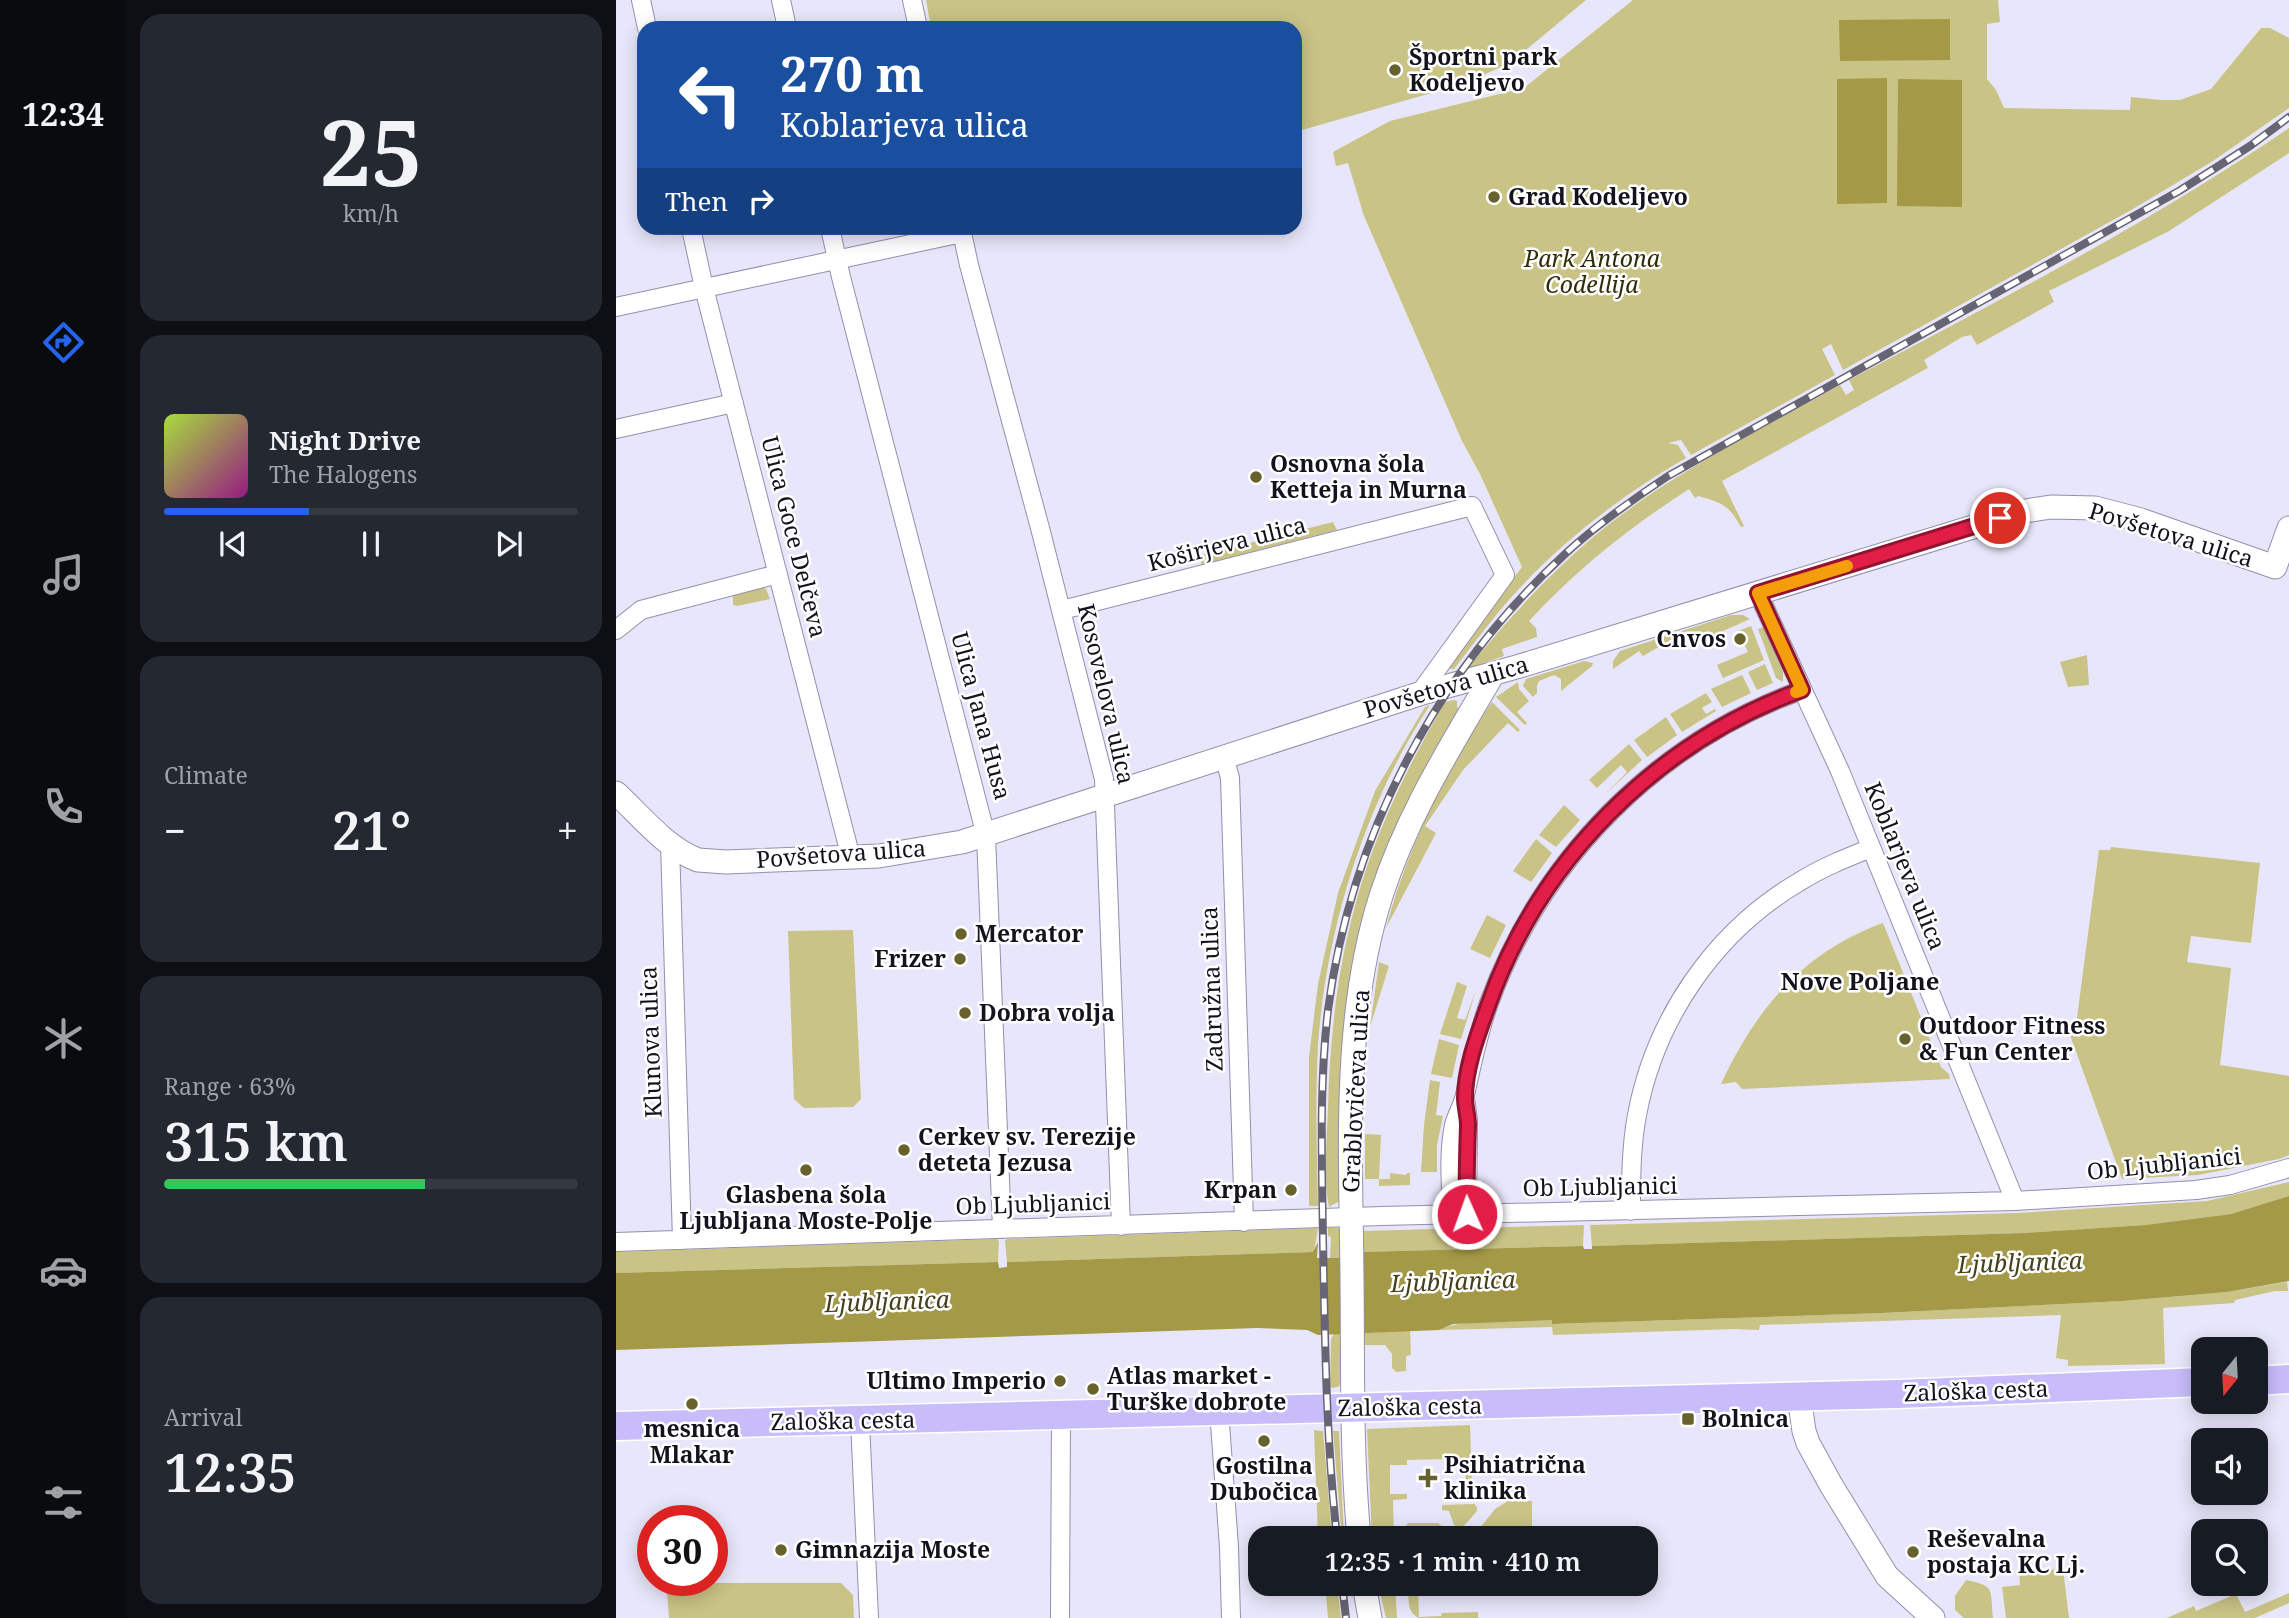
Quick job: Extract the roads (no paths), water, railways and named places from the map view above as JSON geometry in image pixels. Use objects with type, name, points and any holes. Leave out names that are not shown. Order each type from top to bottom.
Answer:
[{"type":"main road","points":[[2268,1380],[2289,1379]]},
{"type":"main road","name":"Zaloška cesta","points":[[616,1426],[1352,1409],[2191,1382]]},
{"type":"street","points":[[641,0],[646,21]]},
{"type":"street","points":[[781,0],[786,21]]},
{"type":"street","points":[[912,0],[916,21]]},
{"type":"street","name":"Ulica Goce Delčeva","points":[[693,235],[851,858]]},
{"type":"street","name":"Ulica Jana Husa","points":[[833,235],[986,836],[1002,1229]]},
{"type":"street","points":[[616,307],[941,235]]},
{"type":"street","name":"Kosovelova ulica","points":[[963,235],[1104,779],[1121,1226]]},
{"type":"street","points":[[616,429],[734,403]]},
{"type":"street","name":"Koširjeva ulica","points":[[1062,610],[1472,506],[1505,575],[1419,694]]},
{"type":"street","name":"Povšetova ulica","points":[[616,793],[670,843],[687,856],[704,861],[851,858],[907,853],[986,836],[1419,694],[2036,509],[2066,506],[2117,513],[2282,570]]},
{"type":"street","points":[[2282,570],[2289,528]]},
{"type":"street","points":[[616,630],[641,610],[778,574]]},
{"type":"street","name":"Koblarjeva ulica","points":[[1758,593],[1839,769],[2015,1201]]},
{"type":"street","name":"Grablovičeva ulica","points":[[1358,1526],[1352,1409],[1351,1114],[1355,1032],[1363,970],[1375,916],[1415,812],[1444,755],[1493,674]]},
{"type":"street","points":[[1460,1215],[1452,1140],[1457,1113],[1465,1098],[1481,1028],[1507,960],[1535,908],[1578,846],[1625,797],[1679,754],[1731,721],[1802,690]]},
{"type":"street","name":"Zadružna ulica","points":[[1224,756],[1230,778],[1244,1222]]},
{"type":"street","name":"Klunova ulica","points":[[670,843],[682,1240]]},
{"type":"street","points":[[1631,1211],[1633,1145],[1642,1094],[1661,1038],[1687,989],[1716,951],[1762,907],[1806,877],[1871,848]]},
{"type":"street","name":"Ob Ljubljanici","points":[[616,1242],[1351,1217],[2015,1201],[2196,1190],[2230,1185],[2289,1168]]},
{"type":"street","points":[[1799,1396],[1808,1443],[1831,1485],[1887,1576],[1933,1618]]},
{"type":"street","points":[[1219,1410],[1229,1546],[1231,1618]]},
{"type":"street","points":[[1060,1618],[1061,1414]]},
{"type":"street","points":[[860,1421],[869,1618]]},
{"type":"street","points":[[1366,1596],[1370,1618]]},
{"type":"water","points":[[1950,19],[1950,60],[1840,61],[1839,20]]},
{"type":"water","points":[[1887,78],[1887,203],[1837,204],[1837,79]]},
{"type":"water","points":[[1898,79],[1962,80],[1962,207],[1897,206]]},
{"type":"water","name":"Ljubljanica","points":[[2289,1196],[2289,1281],[2227,1292],[2123,1301],[1882,1313],[1552,1324],[1552,1320],[1453,1324],[1439,1330],[1318,1335],[1307,1330],[1257,1328],[616,1350],[616,1273],[998,1262],[999,1268],[1007,1267],[1007,1262],[1313,1252],[1318,1242],[1317,1258],[1342,1258],[1362,1252],[1583,1246],[1584,1249],[1592,1249],[1592,1246],[2023,1233],[2145,1225],[2231,1214]]},
{"type":"railway","points":[[1336,1526],[1328,1427],[1323,1241],[1322,1096],[1328,1010],[1339,945],[1356,882],[1379,821],[1406,762],[1439,705],[1476,652],[1518,602],[1576,544],[1641,494],[1668,476],[2179,191],[2250,146],[2289,117]]},
{"type":"railway","points":[[1343,1596],[1346,1618]]},
{"type":"place","name":"Športni park Kodeljevo","points":[[1395,70]]},
{"type":"place","name":"Grad Kodeljevo","points":[[1494,197]]},
{"type":"place","name":"Osnovna šola Ketteja in Murna","points":[[1256,477]]},
{"type":"place","name":"Cnvos","points":[[1740,639]]},
{"type":"place","name":"Mercator","points":[[961,934]]},
{"type":"place","name":"Frizer","points":[[960,959]]},
{"type":"place","name":"Dobra volja","points":[[965,1013]]},
{"type":"place","name":"Outdoor Fitness & Fun Center","points":[[1905,1039]]},
{"type":"place","name":"Cerkev sv. Terezije deteta Jezusa","points":[[904,1150]]},
{"type":"place","name":"Glasbena šola Ljubljana Moste-Polje","points":[[806,1170]]},
{"type":"place","name":"Krpan","points":[[1291,1190]]},
{"type":"place","name":"Ultimo Imperio","points":[[1060,1381]]},
{"type":"place","name":"Atlas market - Turške dobrote","points":[[1093,1389]]},
{"type":"place","name":"mesnica Mlakar","points":[[692,1404]]},
{"type":"place","name":"Bolnica","points":[[1688,1419]]},
{"type":"place","name":"Gostilna Dubočica","points":[[1264,1441]]},
{"type":"place","name":"Psihiatrična klinika","points":[[1428,1478]]},
{"type":"place","name":"Gimnazija Moste","points":[[781,1550]]},
{"type":"place","name":"Reševalna postaja KC Lj.","points":[[1913,1552]]},
{"type":"district","name":"Nove Poljane","points":[[1860,982]]},
{"type":"park label","name":"Park Antona Codellija","points":[[1592,272]]}]
